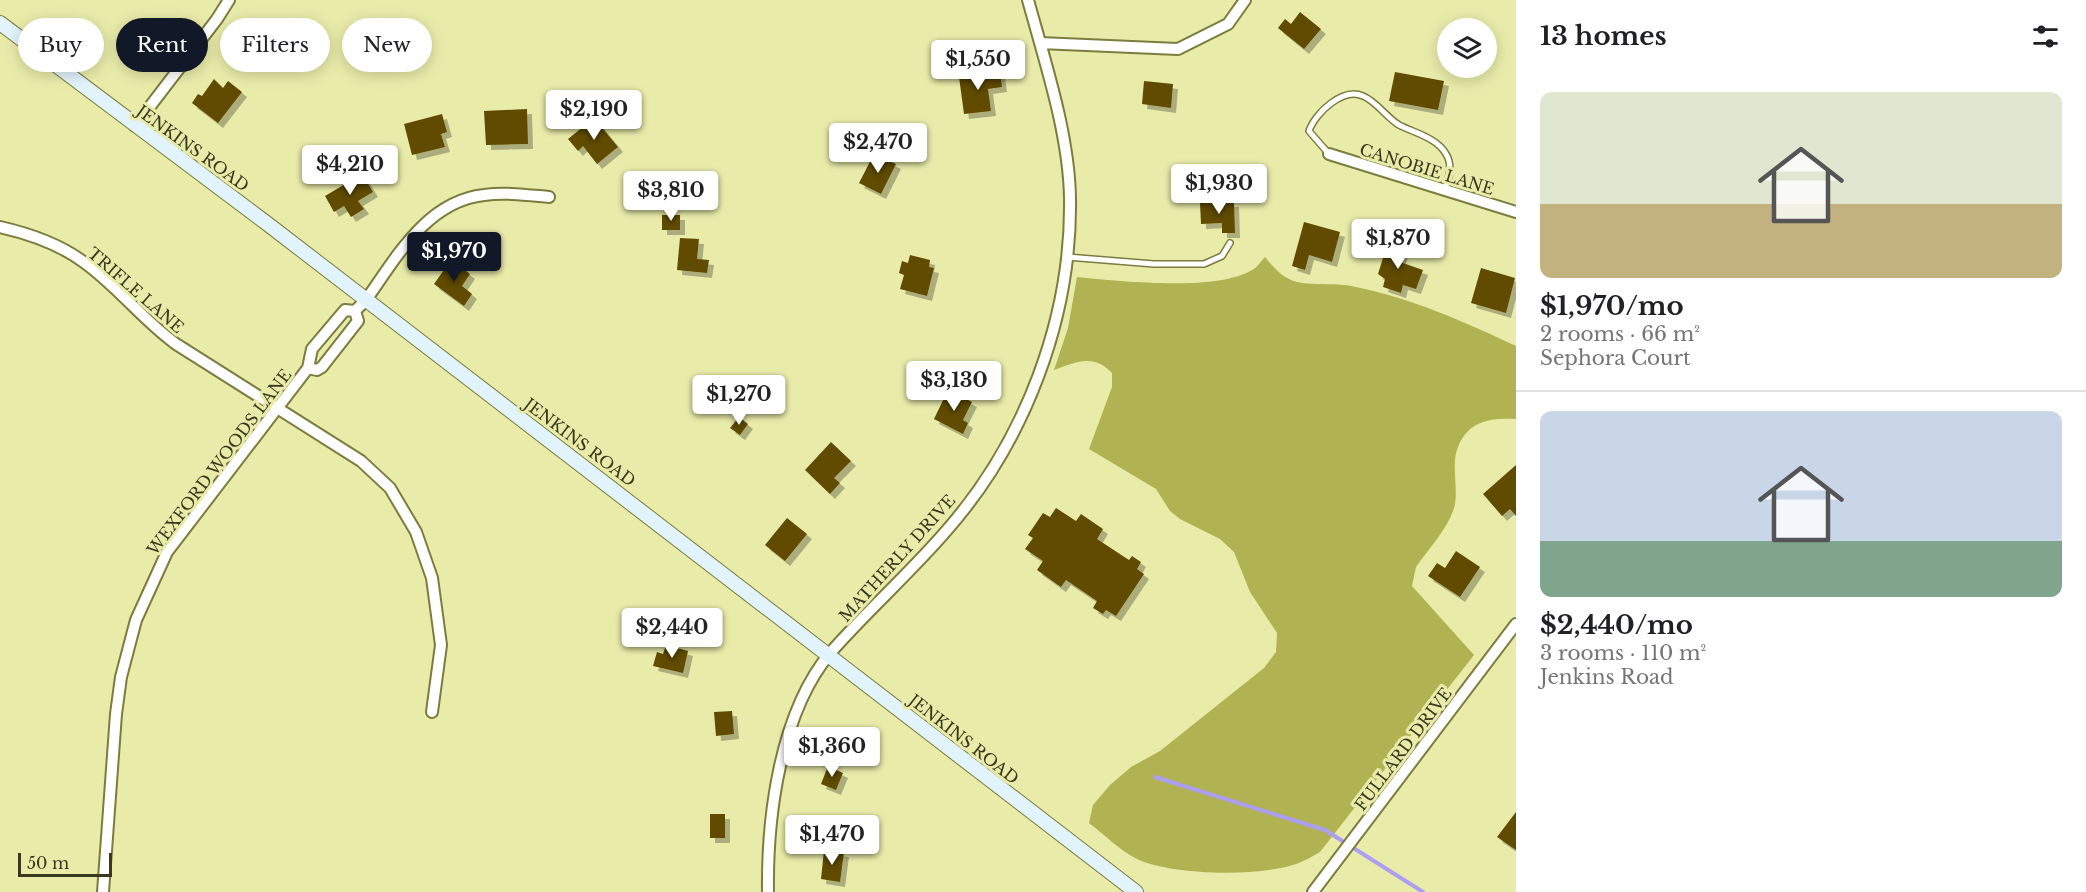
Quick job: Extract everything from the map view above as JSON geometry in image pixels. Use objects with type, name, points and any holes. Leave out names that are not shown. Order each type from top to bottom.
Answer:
[{"type":"street","points":[[135,126],[218,19],[229,0]]},
{"type":"street","name":"MATHERLY DRIVE","points":[[768,892],[773,818],[788,729],[829,654],[947,531],[1006,450],[1042,367],[1066,257],[1070,196],[1062,137],[1028,0]]},
{"type":"street","points":[[1040,43],[1178,49],[1228,24],[1245,0]]},
{"type":"street","name":"JENKINS ROAD","points":[[0,22],[829,654],[1136,892]]},
{"type":"street","name":"CANOBIE LANE","points":[[1329,154],[1516,212]]},
{"type":"street","name":"WEXFORD WOODS LANE","points":[[356,311],[415,234],[446,208],[482,195],[549,197]]},
{"type":"street","name":"TRIFLE LANE","points":[[0,227],[46,240],[85,263],[155,329],[361,461],[390,488],[416,532],[432,578],[440,626],[438,683],[432,712]]},
{"type":"street","name":"WEXFORD WOODS LANE","points":[[103,892],[116,714],[123,669],[136,620],[167,552],[308,368],[312,349],[345,310],[356,311]]},
{"type":"street","name":"WEXFORD WOODS LANE","points":[[308,368],[317,370],[322,367],[358,321],[356,311]]},
{"type":"street","name":"FULLARD DRIVE","points":[[1313,892],[1516,624]]},
{"type":"lane","points":[[1329,154],[1309,131],[1313,119],[1322,107],[1356,94],[1365,96],[1383,114],[1437,143],[1446,153],[1450,163],[1444,191]]},
{"type":"lane","points":[[1066,257],[1154,264],[1204,264],[1222,256],[1230,243]]},
{"type":"shaded area","points":[[1265,257],[1279,272],[1292,280],[1349,286],[1397,297],[1516,346],[1516,419],[1482,422],[1468,431],[1463,438],[1456,453],[1456,497],[1452,513],[1444,529],[1416,567],[1412,586],[1474,655],[1320,852],[1299,863],[1263,871],[1218,873],[1172,869],[1137,859],[1118,847],[1089,823],[1093,805],[1110,785],[1131,767],[1160,751],[1264,668],[1276,652],[1277,633],[1250,592],[1234,552],[1220,539],[1180,519],[1170,511],[1156,489],[1089,449],[1112,387],[1112,373],[1091,361],[1077,362],[1054,370],[1068,328],[1077,277],[1167,283],[1216,281],[1236,277],[1252,270]]},
{"type":"building","points":[[1300,12],[1321,29],[1304,49],[1278,28],[1285,19],[1291,24]]},
{"type":"building","points":[[1000,71],[1002,87],[988,89],[991,111],[964,114],[959,77]]},
{"type":"building","points":[[1395,72],[1444,81],[1438,110],[1389,101]]},
{"type":"building","points":[[214,79],[223,88],[228,81],[242,92],[218,123],[192,103],[198,94],[202,96]]},
{"type":"building","points":[[1144,81],[1173,84],[1171,108],[1142,104]]},
{"type":"building","points":[[527,109],[528,144],[486,145],[484,111]]},
{"type":"building","points":[[442,114],[447,132],[441,134],[445,147],[412,155],[404,124]]},
{"type":"building","points":[[594,118],[618,147],[597,164],[583,146],[578,151],[568,139]]},
{"type":"building","points":[[874,154],[896,164],[881,194],[859,183]]},
{"type":"building","points":[[362,174],[373,192],[358,201],[364,209],[351,217],[344,206],[334,212],[325,196]]},
{"type":"building","points":[[1234,202],[1235,233],[1222,233],[1222,223],[1201,224],[1200,203]]},
{"type":"building","points":[[662,215],[680,215],[680,230],[662,230]]},
{"type":"building","points":[[1304,222],[1340,232],[1332,262],[1309,255],[1305,270],[1292,266]]},
{"type":"building","points":[[680,238],[699,239],[697,259],[709,260],[707,273],[677,270]]},
{"type":"building","points":[[1388,242],[1404,247],[1400,262],[1423,270],[1416,289],[1403,285],[1401,293],[1383,287],[1385,279],[1378,274]]},
{"type":"building","points":[[910,255],[930,260],[929,267],[934,268],[927,296],[900,289],[904,275],[899,273],[902,261],[908,263]]},
{"type":"building","points":[[451,260],[470,274],[462,286],[472,294],[464,306],[434,284]]},
{"type":"building","points":[[1481,268],[1515,278],[1506,313],[1471,303]]},
{"type":"building","points":[[948,390],[972,402],[963,420],[968,423],[963,434],[934,419]]},
{"type":"building","points":[[739,417],[748,424],[740,435],[730,428]]},
{"type":"building","points":[[831,442],[851,461],[834,478],[840,483],[830,494],[805,470]]},
{"type":"building","points":[[1516,465],[1516,516],[1510,509],[1502,516],[1483,494]]},
{"type":"building","points":[[1056,508],[1076,521],[1081,514],[1103,529],[1097,539],[1129,560],[1132,556],[1141,562],[1137,569],[1144,574],[1116,616],[1106,610],[1103,614],[1093,608],[1097,601],[1066,580],[1061,587],[1037,570],[1043,561],[1025,549],[1033,538],[1028,535],[1043,513],[1050,517]]},
{"type":"building","points":[[787,518],[807,534],[785,561],[765,545]]},
{"type":"building","points":[[1456,551],[1480,567],[1460,597],[1428,576],[1437,563],[1445,568]]},
{"type":"building","points":[[666,645],[688,651],[683,673],[653,666],[657,652],[663,654]]},
{"type":"building","points":[[732,711],[734,734],[716,736],[714,712]]},
{"type":"building","points":[[828,766],[843,773],[836,790],[821,784]]},
{"type":"building","points":[[1516,812],[1516,850],[1497,837]]},
{"type":"building","points":[[710,814],[725,814],[725,838],[710,838]]},
{"type":"building","points":[[824,850],[844,852],[840,882],[821,879]]},
{"type":"waterway","points":[[1155,777],[1325,830],[1423,892]]}]
